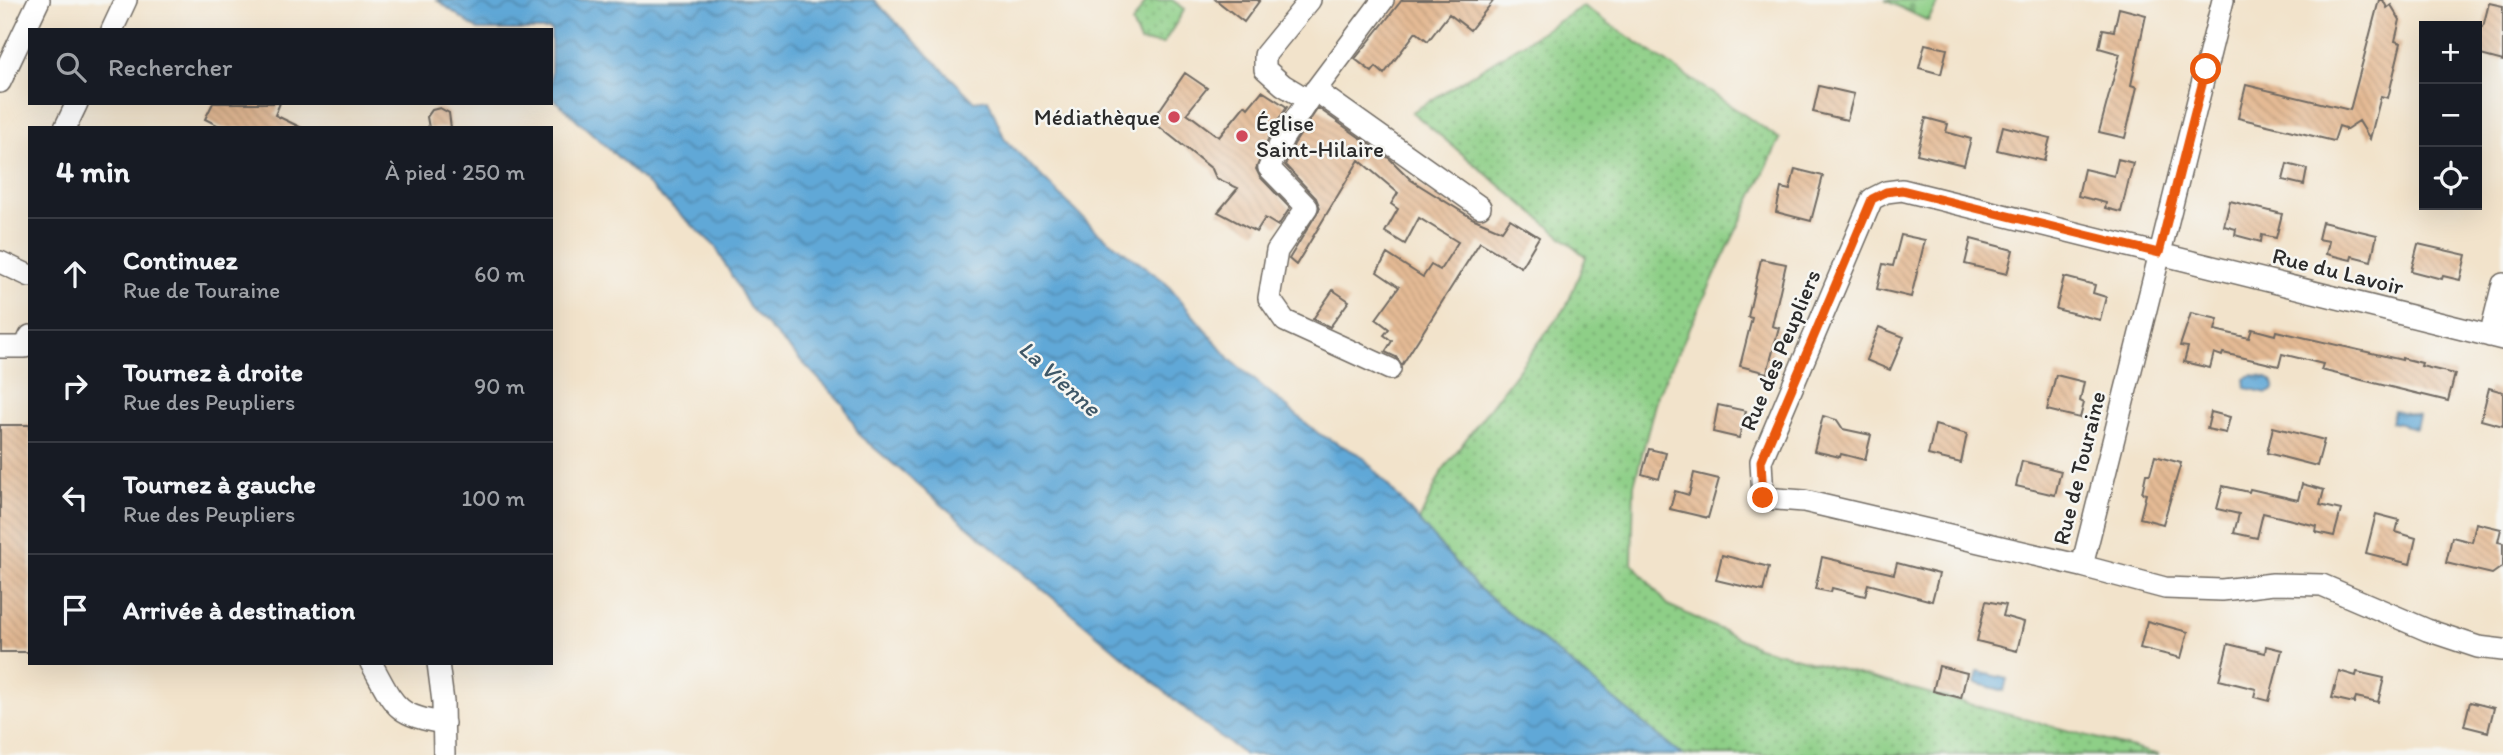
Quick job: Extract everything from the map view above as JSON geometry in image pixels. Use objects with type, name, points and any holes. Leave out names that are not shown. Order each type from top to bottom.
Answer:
[{"type":"street","points":[[0,82],[39,0]]},
{"type":"street","points":[[113,28],[126,0]]},
{"type":"street","points":[[1310,0],[1265,55],[1265,69],[1283,85],[1311,95],[1480,206]]},
{"type":"street","points":[[1383,0],[1311,95],[1283,138],[1269,168],[1307,207],[1277,251],[1269,298],[1285,321],[1390,369]]},
{"type":"street","name":"Rue de Touraine","points":[[2223,0],[2082,566],[2165,588],[2222,590],[2273,584],[2322,585],[2427,630],[2478,647],[2503,650]]},
{"type":"street","points":[[66,126],[76,105]]},
{"type":"street","name":"Rue des Peupliers","points":[[2082,566],[1804,501],[1763,498],[1761,461],[1872,199],[1886,192],[1902,190],[2159,253]]},
{"type":"street","name":"Rue du Lavoir","points":[[2159,253],[2497,337]]},
{"type":"street","points":[[0,262],[28,275]]},
{"type":"street","points":[[2497,337],[2503,284]]},
{"type":"street","points":[[0,347],[28,344]]},
{"type":"street","points":[[372,665],[394,704],[401,711],[418,719],[443,723]]},
{"type":"street","points":[[438,665],[443,702],[444,755]]},
{"type":"green space","points":[[1147,0],[1172,0],[1185,9],[1163,44],[1140,42],[1132,23]]},
{"type":"green space","points":[[1885,0],[1939,0],[1928,21]]},
{"type":"green space","points":[[1583,6],[1780,139],[1657,396],[1634,485],[1632,563],[1668,605],[1757,647],[2159,755],[1682,755],[1476,586],[1419,521],[1442,471],[1567,305],[1586,257],[1412,112]]},
{"type":"water","name":"La Vienne","points":[[437,0],[874,0],[974,101],[988,99],[1005,140],[1095,230],[1164,281],[1231,360],[1319,434],[1362,456],[1476,586],[1682,755],[1245,755],[1207,727],[860,436],[843,404],[749,307],[715,246],[553,98],[553,28],[475,28]]},
{"type":"water","points":[[2252,375],[2271,380],[2274,390],[2267,393],[2246,388],[2245,378]]},
{"type":"water","points":[[2394,410],[2419,416],[2416,428],[2391,422]]},
{"type":"water","points":[[1978,672],[2007,679],[2004,691],[1975,683]]},
{"type":"building","points":[[1216,0],[1260,0],[1244,22]]},
{"type":"building","points":[[1402,0],[1494,0],[1470,30],[1449,14],[1428,41],[1416,32],[1384,74],[1376,67],[1372,72],[1355,59]]},
{"type":"building","points":[[2379,0],[2383,0],[2387,8],[2391,5],[2400,20],[2395,41],[2401,43],[2388,98],[2381,96],[2370,139],[2359,121],[2345,130],[2339,126],[2334,141],[2238,118],[2246,85],[2350,110]]},
{"type":"building","points":[[2489,3],[2503,6],[2503,61],[2482,55],[2483,27]]},
{"type":"building","points":[[2119,8],[2146,15],[2131,85],[2137,87],[2125,138],[2099,132],[2120,54],[2099,48],[2103,29],[2114,31]]},
{"type":"building","points":[[1925,44],[1947,49],[1941,74],[1919,68]]},
{"type":"building","points":[[1185,73],[1207,88],[1187,113],[1219,137],[1245,105],[1248,108],[1262,91],[1287,107],[1271,132],[1256,169],[1260,177],[1290,208],[1278,226],[1265,218],[1256,232],[1218,212],[1238,188],[1216,178],[1212,169],[1152,121]]},
{"type":"building","points":[[1819,86],[1854,94],[1847,120],[1813,112]]},
{"type":"building","points":[[212,105],[279,105],[275,115],[298,126],[219,126],[205,119]]},
{"type":"building","points":[[440,108],[449,113],[451,126],[429,126],[427,117],[432,110]]},
{"type":"building","points":[[1318,108],[1390,159],[1411,180],[1472,218],[1502,231],[1510,219],[1539,237],[1521,267],[1480,242],[1402,365],[1396,357],[1385,352],[1392,341],[1384,335],[1389,329],[1376,319],[1399,287],[1377,272],[1387,254],[1423,277],[1431,265],[1440,270],[1458,242],[1419,218],[1405,244],[1385,232],[1398,209],[1391,204],[1398,193],[1359,160],[1296,265],[1289,259],[1320,208],[1316,198],[1285,165],[1294,144]]},
{"type":"building","points":[[1926,118],[1948,124],[1946,132],[1971,139],[1964,165],[1917,154]]},
{"type":"building","points":[[2003,126],[2050,138],[2044,161],[1997,150]]},
{"type":"building","points":[[2118,159],[2133,163],[2121,212],[2105,208],[2106,203],[2078,196],[2084,169],[2114,176]]},
{"type":"building","points":[[2287,164],[2307,169],[2304,185],[2283,180]]},
{"type":"building","points":[[1795,169],[1823,176],[1811,221],[1776,212],[1781,188],[1790,190]]},
{"type":"building","points":[[2230,201],[2282,214],[2276,238],[2262,235],[2261,242],[2235,235],[2236,229],[2224,226]]},
{"type":"building","points":[[2322,222],[2377,235],[2371,261],[2326,254],[2329,241],[2318,239]]},
{"type":"building","points":[[1901,235],[1925,240],[1911,297],[1877,289],[1883,264],[1893,266]]},
{"type":"building","points":[[1971,239],[2013,250],[2007,274],[1965,264]]},
{"type":"building","points":[[2418,244],[2466,255],[2460,280],[2443,276],[2442,279],[2411,271]]},
{"type":"building","points":[[1761,259],[1786,264],[1772,326],[1779,328],[1767,373],[1740,366],[1752,318],[1748,317]]},
{"type":"building","points":[[2064,277],[2095,285],[2093,293],[2106,297],[2100,320],[2056,309]]},
{"type":"building","points":[[1333,290],[1349,301],[1330,327],[1313,319]]},
{"type":"building","points":[[2191,313],[2218,319],[2215,330],[2249,338],[2252,329],[2275,335],[2276,331],[2402,358],[2422,363],[2421,366],[2455,374],[2448,401],[2321,370],[2323,364],[2282,354],[2279,366],[2223,353],[2222,356],[2214,353],[2210,368],[2184,362],[2188,347],[2180,346]]},
{"type":"building","points":[[1879,327],[1904,337],[1890,370],[1866,360]]},
{"type":"building","points":[[2056,375],[2084,382],[2080,401],[2084,403],[2080,418],[2047,410]]},
{"type":"building","points":[[2489,388],[2503,392],[2503,426],[2481,420]]},
{"type":"building","points":[[1718,405],[1746,411],[1739,438],[1713,432]]},
{"type":"building","points":[[2211,412],[2230,417],[2226,433],[2207,429]]},
{"type":"building","points":[[1823,416],[1837,420],[1843,429],[1871,435],[1865,460],[1814,451]]},
{"type":"building","points":[[0,425],[28,425],[28,652],[0,652]]},
{"type":"building","points":[[1935,425],[1967,434],[1961,463],[1928,455]]},
{"type":"building","points":[[2273,427],[2324,440],[2317,466],[2267,453]]},
{"type":"building","points":[[1649,449],[1666,453],[1659,479],[1642,474]]},
{"type":"building","points":[[2155,456],[2181,463],[2163,524],[2140,518],[2146,494],[2142,493],[2146,474],[2150,474]]},
{"type":"building","points":[[2022,461],[2061,471],[2055,495],[2016,486]]},
{"type":"building","points":[[1694,473],[1719,479],[1708,518],[1670,509],[1675,491],[1689,495]]},
{"type":"building","points":[[2302,484],[2324,490],[2320,505],[2341,510],[2334,536],[2316,532],[2317,526],[2263,513],[2257,538],[2234,533],[2239,514],[2217,509],[2223,486],[2298,500]]},
{"type":"building","points":[[2376,514],[2399,520],[2396,532],[2416,538],[2410,564],[2366,553]]},
{"type":"building","points":[[2476,523],[2501,529],[2498,542],[2503,543],[2503,566],[2492,574],[2446,563],[2452,537],[2472,542]]},
{"type":"building","points":[[1722,555],[1769,567],[1763,591],[1716,580]]},
{"type":"building","points":[[1822,557],[1894,574],[1897,563],[1939,574],[1932,601],[1868,584],[1865,596],[1832,588],[1831,592],[1815,589]]},
{"type":"building","points":[[1986,601],[2006,605],[2003,616],[2024,622],[2017,651],[1977,641]]},
{"type":"building","points":[[2147,621],[2188,632],[2181,658],[2140,648]]},
{"type":"building","points":[[2228,644],[2265,653],[2266,646],[2282,650],[2269,701],[2254,697],[2256,689],[2219,680]]},
{"type":"building","points":[[1939,666],[1967,673],[1961,698],[1933,691]]},
{"type":"building","points":[[2339,671],[2356,676],[2357,672],[2384,678],[2378,702],[2356,697],[2354,703],[2332,698]]},
{"type":"building","points":[[2470,702],[2494,708],[2488,732],[2464,726]]},
{"type":"place","name":"Médiathèque","points":[[1174,117]]},
{"type":"place","name":"Église Saint-Hilaire","points":[[1242,136]]},
{"type":"route","points":[[1763,498],[1761,461],[1872,199],[1886,192],[1902,190],[2159,253],[2206,69]]}]
